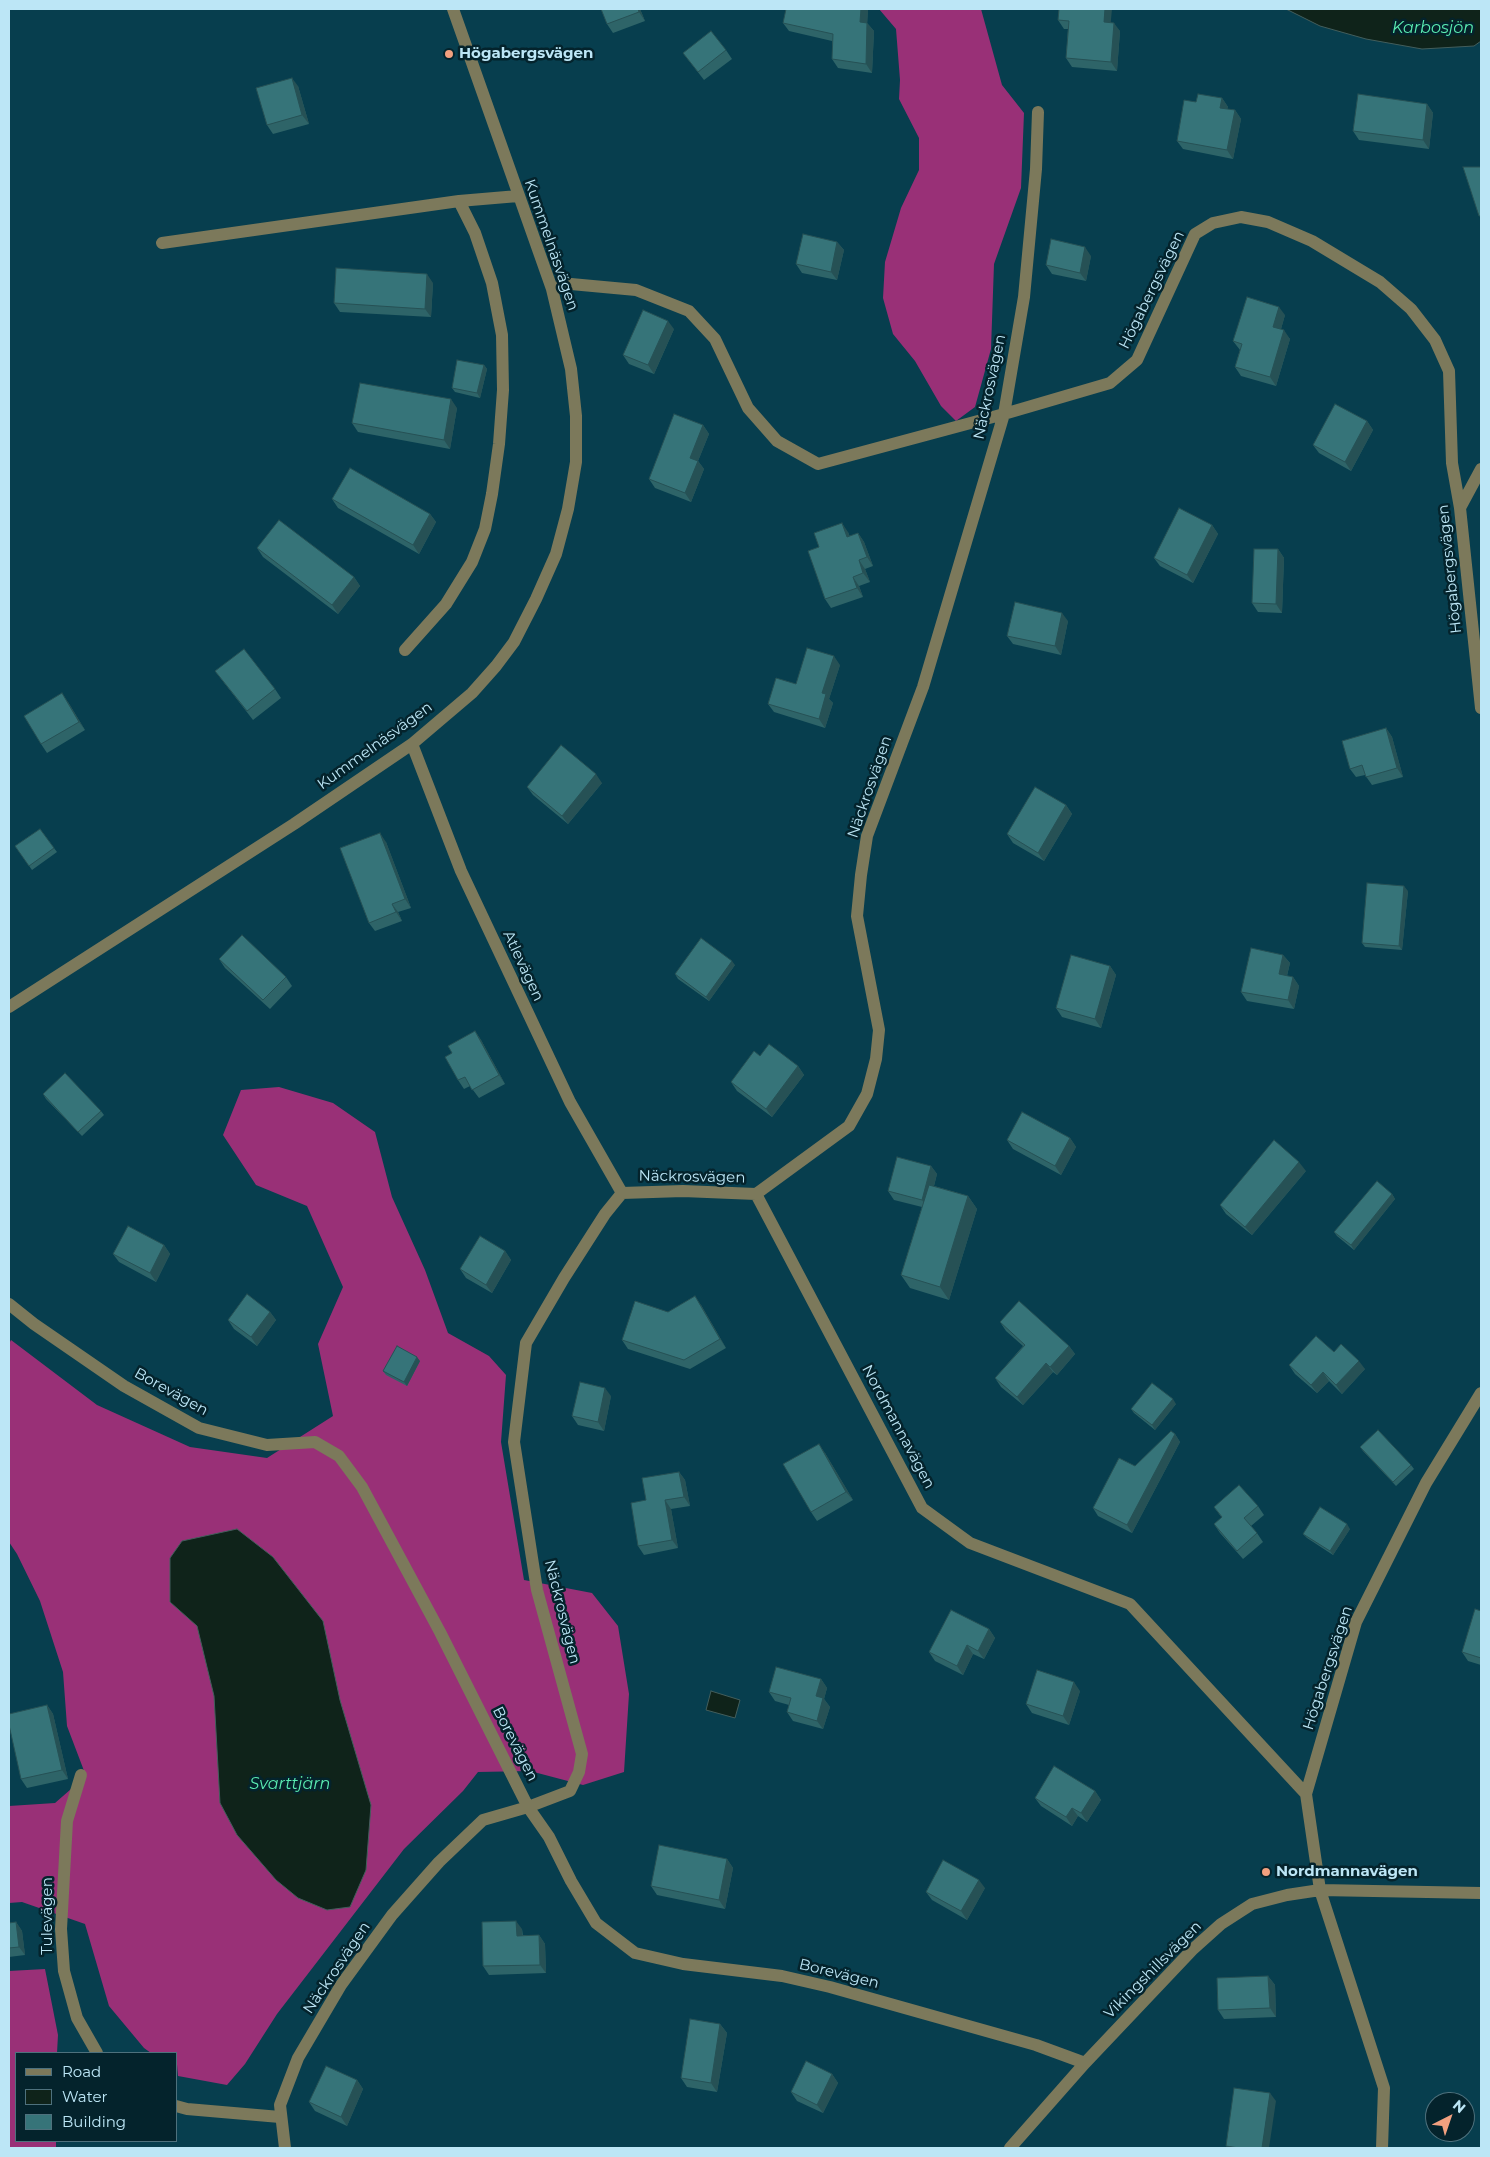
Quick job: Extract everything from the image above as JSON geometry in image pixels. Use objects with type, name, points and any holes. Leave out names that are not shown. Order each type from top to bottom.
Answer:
[{"type":"street","name":"Kummelnäsvägen","points":[[9,1007],[294,824],[412,744],[472,693],[496,666],[514,642],[536,599],[556,554],[568,509],[576,462],[576,416],[571,370],[552,289],[453,9]]},
{"type":"street","name":"Näckrosvägen","points":[[285,2148],[280,2105],[298,2058],[342,1985],[392,1915],[438,1862],[483,1820],[528,1807],[570,1791],[579,1772],[582,1754],[537,1590],[514,1442],[526,1343],[564,1278],[605,1214],[622,1193],[756,1194],[849,1126],[867,1094],[876,1059],[879,1030],[858,916],[860,875],[867,836],[923,687],[1004,414],[1024,298],[1036,169],[1038,112]]},
{"type":"street","points":[[162,242],[459,201],[518,196]]},
{"type":"street","points":[[405,650],[446,604],[472,562],[485,529],[499,444],[503,390],[502,335],[492,283],[475,233],[459,201]]},
{"type":"street","name":"Högabergsvägen","points":[[552,289],[572,284],[636,290],[689,311],[715,339],[748,408],[777,441],[818,464],[1004,414],[1110,383],[1137,360],[1195,234],[1213,223],[1241,217],[1268,222],[1312,241],[1380,282],[1411,309],[1435,340],[1449,371],[1452,463],[1460,508],[1481,708]]},
{"type":"street","points":[[1460,508],[1481,469]]},
{"type":"street","name":"Atlevägen","points":[[412,744],[465,880],[570,1102],[622,1193]]},
{"type":"street","name":"Nordmannavägen","points":[[756,1194],[922,1508],[970,1543],[1130,1604],[1306,1794]]},
{"type":"street","name":"Borevägen","points":[[9,1304],[34,1324],[124,1386],[199,1428],[267,1445],[316,1442],[339,1456],[362,1487],[440,1632],[528,1807],[548,1837],[596,1923],[635,1953],[683,1964],[782,1976],[830,1987],[1036,2045],[1084,2063]]},
{"type":"street","name":"Högabergsvägen","points":[[1320,1890],[1306,1794],[1356,1622],[1426,1483],[1481,1393]]},
{"type":"street","name":"Tulevägen","points":[[81,1775],[67,1821],[61,1930],[64,1971],[77,2018],[95,2052]]},
{"type":"street","points":[[1320,1890],[1384,2088],[1382,2148]]},
{"type":"street","name":"Vikingshillsvägen","points":[[1010,2148],[1084,2063],[1192,1950],[1221,1924],[1252,1904],[1287,1895],[1320,1890],[1481,1893]]},
{"type":"street","points":[[178,2107],[187,2110],[280,2117]]},
{"type":"shaded area","points":[[879,9],[981,9],[1002,85],[1024,113],[1021,188],[994,264],[991,349],[975,407],[956,421],[941,406],[915,361],[893,334],[883,298],[885,262],[901,208],[919,170],[919,138],[899,99],[900,80],[896,29]]},
{"type":"shaded area","points":[[279,1087],[333,1103],[375,1132],[392,1197],[425,1270],[448,1333],[489,1356],[506,1375],[501,1442],[524,1580],[592,1593],[618,1626],[629,1694],[624,1772],[583,1785],[530,1771],[478,1772],[463,1791],[404,1849],[277,2014],[245,2064],[227,2085],[178,2076],[178,2052],[150,2052],[144,2048],[109,2006],[85,1924],[22,1902],[9,1903],[9,1806],[55,1803],[86,1776],[67,1726],[63,1672],[40,1601],[17,1554],[9,1542],[9,1344],[11,1340],[97,1405],[190,1447],[267,1458],[333,1416],[318,1344],[343,1287],[307,1206],[256,1185],[223,1135],[241,1090]]},
{"type":"shaded area","points":[[45,1969],[58,2035],[57,2052],[15,2052],[15,2142],[56,2142],[56,2148],[9,2148],[9,1971]]},
{"type":"water","name":"Karbosjön","points":[[1286,9],[1481,9],[1481,41],[1474,46],[1422,49],[1366,39],[1320,26]]},
{"type":"water","name":"Svarttjärn","points":[[237,1529],[273,1557],[323,1621],[340,1700],[371,1805],[366,1870],[350,1907],[327,1910],[298,1898],[276,1880],[237,1835],[220,1803],[214,1696],[197,1626],[170,1602],[170,1558],[182,1541]]},
{"type":"water","points":[[711,1691],[740,1700],[735,1718],[706,1710]]},
{"type":"building","points":[[601,9],[638,9],[639,12],[607,24]]},
{"type":"building","points":[[786,9],[861,9],[860,22],[867,23],[866,64],[832,59],[833,34],[783,23]]},
{"type":"building","points":[[1059,9],[1105,9],[1104,22],[1114,23],[1111,62],[1066,58],[1069,21],[1058,20]]},
{"type":"building","points":[[711,31],[726,50],[698,72],[683,53]]},
{"type":"building","points":[[292,78],[302,115],[267,125],[256,88]]},
{"type":"building","points":[[1198,94],[1222,98],[1220,108],[1235,110],[1227,150],[1177,141],[1184,100],[1196,102]]},
{"type":"building","points":[[1358,94],[1427,104],[1423,140],[1353,131]]},
{"type":"building","points":[[1463,167],[1481,167],[1481,216],[1479,216]]},
{"type":"building","points":[[803,234],[837,242],[831,272],[796,264]]},
{"type":"building","points":[[1051,239],[1085,247],[1080,273],[1046,265]]},
{"type":"building","points":[[336,268],[427,274],[425,309],[334,303]]},
{"type":"building","points":[[1247,297],[1279,307],[1273,327],[1284,330],[1270,377],[1235,367],[1242,344],[1233,341]]},
{"type":"building","points":[[643,310],[668,321],[648,365],[623,355]]},
{"type":"building","points":[[457,360],[484,365],[477,393],[452,388]]},
{"type":"building","points":[[360,383],[451,399],[444,440],[352,423]]},
{"type":"building","points":[[1335,404],[1367,421],[1345,462],[1313,445]]},
{"type":"building","points":[[674,414],[703,425],[690,458],[698,461],[685,493],[649,479]]},
{"type":"building","points":[[350,468],[430,514],[413,545],[332,499]]},
{"type":"building","points":[[1179,508],[1212,525],[1187,575],[1154,558]]},
{"type":"building","points":[[279,520],[354,577],[332,605],[257,548]]},
{"type":"building","points":[[842,523],[847,537],[858,533],[867,557],[859,560],[863,573],[853,577],[857,588],[825,599],[808,551],[819,547],[814,533]]},
{"type":"building","points":[[1254,549],[1278,549],[1276,604],[1252,603]]},
{"type":"building","points":[[1015,602],[1062,613],[1055,646],[1007,636]]},
{"type":"building","points":[[807,648],[834,656],[822,693],[826,694],[819,719],[768,704],[776,678],[796,684]]},
{"type":"building","points":[[244,649],[275,689],[247,711],[215,671]]},
{"type":"building","points":[[62,693],[79,722],[41,744],[24,716]]},
{"type":"building","points":[[1386,728],[1397,768],[1366,777],[1362,765],[1350,769],[1342,741]]},
{"type":"building","points":[[561,745],[596,774],[562,816],[527,787]]},
{"type":"building","points":[[1035,787],[1066,805],[1038,853],[1007,834]]},
{"type":"building","points":[[40,829],[54,848],[29,866],[15,846]]},
{"type":"building","points":[[380,833],[405,899],[392,904],[396,912],[369,923],[340,848]]},
{"type":"building","points":[[1367,883],[1404,886],[1399,946],[1362,943]]},
{"type":"building","points":[[242,935],[286,977],[263,1000],[219,959]]},
{"type":"building","points":[[701,938],[732,961],[706,997],[675,974]]},
{"type":"building","points":[[1251,948],[1283,955],[1279,974],[1293,977],[1288,1000],[1241,992]]},
{"type":"building","points":[[1071,955],[1110,966],[1095,1019],[1056,1008]]},
{"type":"building","points":[[475,1031],[499,1075],[472,1090],[465,1077],[458,1080],[445,1057],[452,1053],[448,1046]]},
{"type":"building","points":[[769,1044],[798,1066],[766,1109],[731,1082],[754,1051],[760,1056]]},
{"type":"building","points":[[65,1073],[101,1111],[78,1132],[43,1094]]},
{"type":"building","points":[[1022,1112],[1070,1138],[1055,1166],[1007,1140]]},
{"type":"building","points":[[1274,1140],[1299,1162],[1245,1227],[1220,1205]]},
{"type":"building","points":[[897,1157],[931,1166],[922,1200],[888,1191]]},
{"type":"building","points":[[1377,1181],[1392,1194],[1351,1245],[1334,1232]]},
{"type":"building","points":[[929,1185],[968,1196],[940,1287],[901,1275]]},
{"type":"building","points":[[128,1226],[164,1245],[150,1273],[113,1254]]},
{"type":"building","points":[[480,1236],[505,1251],[486,1285],[460,1269]]},
{"type":"building","points":[[247,1294],[270,1312],[251,1337],[228,1320]]},
{"type":"building","points":[[695,1296],[720,1339],[684,1360],[622,1340],[635,1301],[668,1312]]},
{"type":"building","points":[[1019,1301],[1069,1346],[1050,1367],[1046,1363],[1017,1397],[995,1378],[1025,1345],[1000,1322]]},
{"type":"building","points":[[1316,1336],[1334,1352],[1341,1344],[1359,1361],[1336,1385],[1323,1372],[1311,1385],[1289,1365]]},
{"type":"building","points":[[397,1346],[417,1357],[404,1382],[383,1371]]},
{"type":"building","points":[[580,1382],[605,1388],[598,1422],[572,1416]]},
{"type":"building","points":[[1152,1383],[1173,1399],[1152,1425],[1131,1409]]},
{"type":"building","points":[[1378,1430],[1411,1465],[1393,1482],[1360,1447]]},
{"type":"building","points":[[1171,1431],[1175,1434],[1127,1525],[1093,1508],[1119,1458],[1135,1466]]},
{"type":"building","points":[[819,1444],[846,1492],[811,1512],[783,1464]]},
{"type":"building","points":[[679,1472],[684,1497],[665,1500],[672,1540],[638,1546],[631,1503],[646,1500],[642,1478]]},
{"type":"building","points":[[1239,1485],[1258,1506],[1244,1518],[1257,1533],[1237,1551],[1214,1524],[1222,1517],[1214,1507]]},
{"type":"building","points":[[1320,1507],[1347,1524],[1330,1551],[1303,1534]]},
{"type":"building","points":[[1475,1609],[1481,1611],[1481,1658],[1462,1652]]},
{"type":"building","points":[[951,1610],[989,1629],[978,1651],[967,1645],[957,1666],[929,1652]]},
{"type":"building","points":[[776,1667],[821,1679],[816,1696],[823,1698],[817,1721],[787,1712],[791,1698],[769,1692]]},
{"type":"building","points":[[1037,1670],[1074,1682],[1063,1716],[1026,1704]]},
{"type":"building","points":[[47,1705],[62,1770],[21,1779],[9,1725],[9,1714]]},
{"type":"building","points":[[1054,1766],[1095,1791],[1081,1813],[1072,1808],[1066,1817],[1035,1798]]},
{"type":"building","points":[[659,1845],[727,1859],[719,1900],[651,1886]]},
{"type":"building","points":[[943,1860],[979,1880],[961,1911],[926,1892]]},
{"type":"building","points":[[516,1921],[517,1936],[539,1935],[540,1965],[483,1966],[482,1922]]},
{"type":"building","points":[[16,1922],[19,1947],[9,1948],[9,1923]]},
{"type":"building","points":[[1268,1976],[1270,2008],[1218,2010],[1217,1978]]},
{"type":"building","points":[[690,2019],[720,2024],[711,2083],[681,2078]]},
{"type":"building","points":[[806,2061],[832,2074],[817,2105],[791,2092]]},
{"type":"building","points":[[326,2066],[357,2080],[341,2117],[309,2102]]},
{"type":"building","points":[[1234,2088],[1270,2093],[1262,2148],[1226,2146]]},
{"type":"place","name":"Högabergsvägen","points":[[449,54]]},
{"type":"place","name":"Nordmannavägen","points":[[1266,1872]]}]
